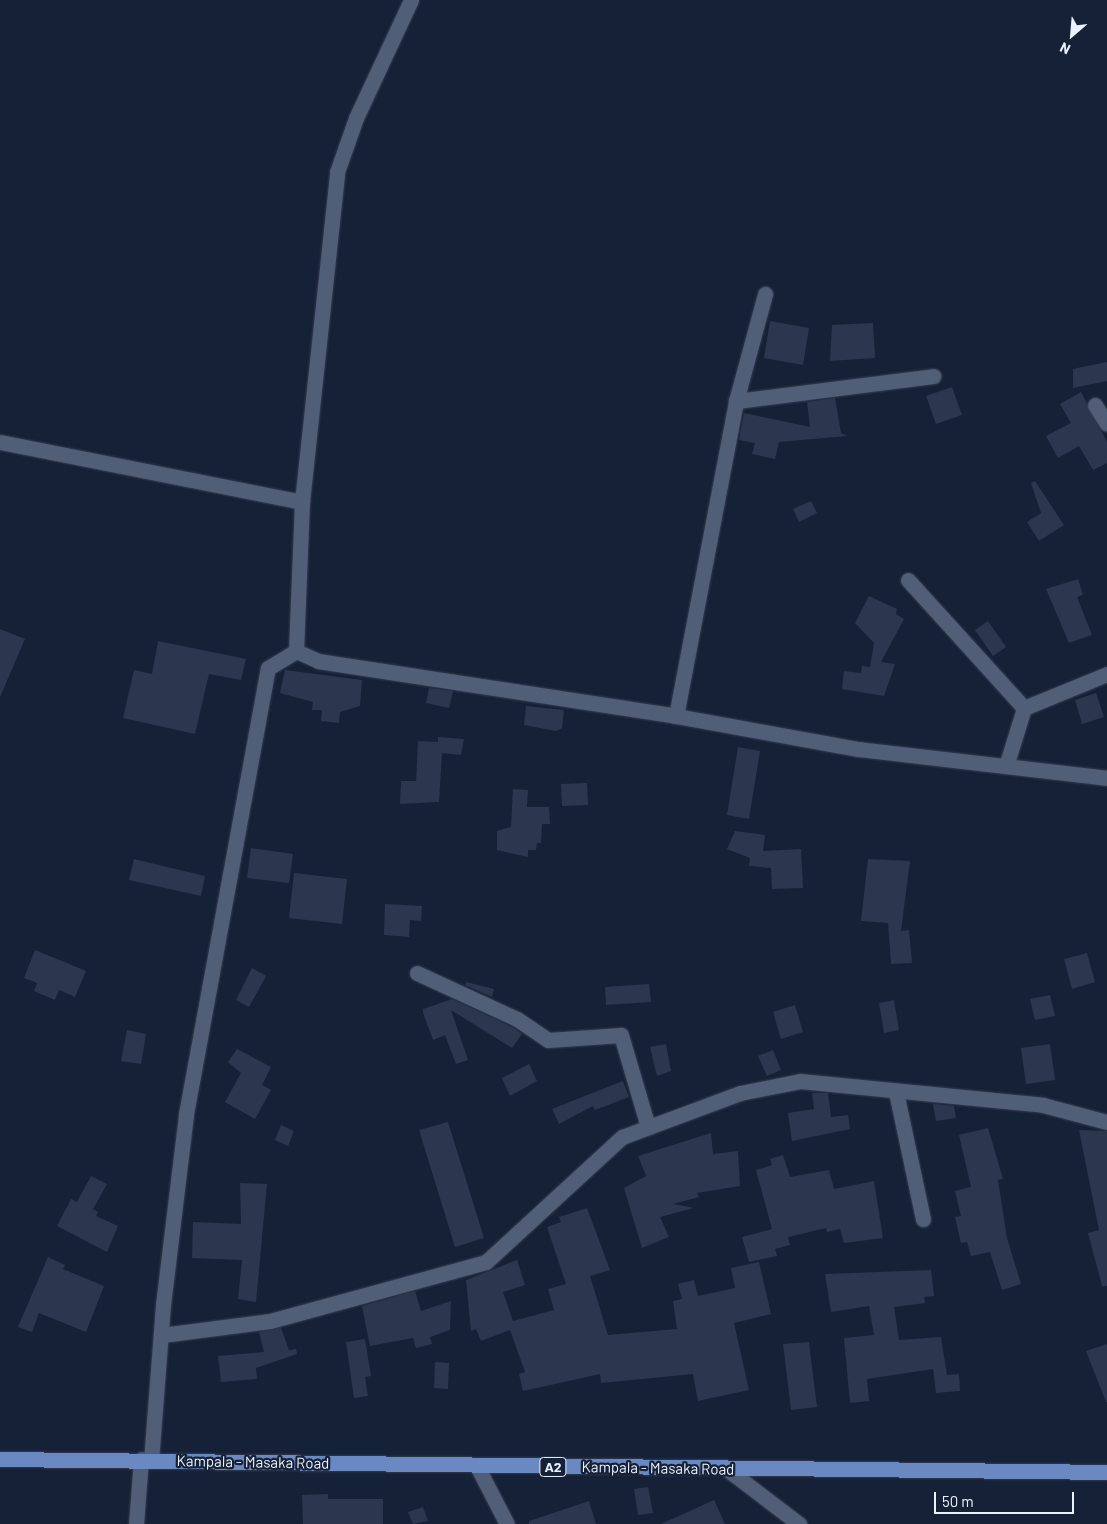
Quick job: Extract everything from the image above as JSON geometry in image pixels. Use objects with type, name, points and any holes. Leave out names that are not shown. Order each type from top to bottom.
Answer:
[{"type":"main road","name":"Kampala - Masaka Road","points":[[0,1459],[1107,1472]]},
{"type":"street","points":[[296,651],[302,502],[337,172],[356,118],[411,0]]},
{"type":"street","points":[[676,716],[736,401],[765,294]]},
{"type":"street","points":[[736,401],[932,376]]},
{"type":"street","points":[[1095,405],[1107,424]]},
{"type":"street","points":[[0,442],[302,502]]},
{"type":"street","points":[[908,580],[1024,708]]},
{"type":"street","points":[[296,651],[318,661],[676,716],[858,749],[1007,763],[1107,778]]},
{"type":"street","points":[[136,1524],[162,1335],[186,1114],[260,698],[268,668],[296,651]]},
{"type":"street","points":[[1024,708],[1107,674]]},
{"type":"street","points":[[1007,763],[1024,708]]},
{"type":"street","points":[[417,973],[517,1019],[548,1040],[621,1035],[648,1128]]},
{"type":"street","points":[[162,1335],[270,1321],[486,1262],[622,1137],[740,1093],[800,1081],[896,1092],[1043,1105],[1107,1122]]},
{"type":"street","points":[[896,1092],[923,1219]]},
{"type":"street","points":[[477,1466],[507,1524]]},
{"type":"street","points":[[727,1469],[798,1524]]},
{"type":"building","points":[[770,321],[809,328],[803,365],[764,358]]},
{"type":"building","points":[[873,323],[875,358],[830,361],[832,325]]},
{"type":"building","points":[[1107,362],[1107,381],[1073,388],[1073,369]]},
{"type":"building","points":[[952,387],[962,415],[936,424],[926,396]]},
{"type":"building","points":[[1081,392],[1107,442],[1107,463],[1093,470],[1079,446],[1058,458],[1046,436],[1071,423],[1060,404]]},
{"type":"building","points":[[835,398],[841,433],[847,436],[779,442],[775,459],[752,454],[755,443],[739,440],[744,413],[810,427],[807,402]]},
{"type":"building","points":[[1035,481],[1064,525],[1039,541],[1027,522],[1041,513],[1031,483]]},
{"type":"building","points":[[811,501],[817,513],[799,522],[793,509]]},
{"type":"building","points":[[1078,579],[1083,595],[1077,597],[1092,635],[1069,643],[1046,589]]},
{"type":"building","points":[[869,596],[897,609],[896,614],[904,619],[881,662],[895,664],[884,696],[842,689],[844,671],[861,673],[862,666],[870,667],[874,643],[855,623]]},
{"type":"building","points":[[988,621],[1006,647],[993,656],[975,630]]},
{"type":"building","points":[[0,629],[25,639],[0,697]]},
{"type":"building","points":[[158,641],[246,659],[241,680],[209,674],[195,734],[123,718],[134,670],[152,674]]},
{"type":"building","points":[[285,670],[362,680],[360,706],[340,712],[339,723],[321,721],[322,710],[312,710],[313,702],[280,693]]},
{"type":"building","points":[[429,688],[453,691],[449,708],[426,703]]},
{"type":"building","points":[[1096,693],[1104,717],[1082,724],[1075,700]]},
{"type":"building","points":[[526,706],[564,710],[562,728],[556,731],[524,725]]},
{"type":"building","points":[[438,737],[464,739],[461,755],[442,753],[439,802],[400,804],[401,781],[416,781],[418,741],[438,742]]},
{"type":"building","points":[[738,747],[760,751],[749,819],[727,815]]},
{"type":"building","points":[[587,783],[588,805],[562,806],[561,784]]},
{"type":"building","points":[[513,789],[528,790],[527,807],[549,807],[550,824],[542,824],[541,843],[537,843],[536,850],[528,850],[528,857],[497,850],[497,831],[511,827]]},
{"type":"building","points":[[735,831],[765,835],[763,851],[801,849],[803,888],[772,889],[771,868],[749,866],[750,858],[727,849]]},
{"type":"building","points":[[251,848],[293,854],[289,883],[247,878]]},
{"type":"building","points":[[134,859],[205,876],[201,896],[129,880]]},
{"type":"building","points":[[868,859],[910,861],[901,931],[909,930],[912,963],[891,964],[888,923],[861,921]]},
{"type":"building","points":[[294,873],[347,879],[342,924],[289,918]]},
{"type":"building","points":[[385,904],[422,906],[421,921],[410,920],[409,937],[384,935]]},
{"type":"building","points":[[35,950],[86,971],[75,997],[59,990],[55,1000],[34,991],[37,983],[24,978]]},
{"type":"building","points":[[1087,953],[1095,982],[1072,989],[1064,959]]},
{"type":"building","points":[[252,968],[266,976],[249,1007],[236,1000]]},
{"type":"building","points":[[466,982],[494,989],[492,997],[465,985]]},
{"type":"building","points":[[649,984],[651,1002],[606,1005],[605,987]]},
{"type":"building","points":[[1050,995],[1055,1016],[1035,1020],[1030,999]]},
{"type":"building","points":[[452,999],[512,1027],[522,1034],[512,1048],[451,1010],[468,1060],[456,1064],[445,1035],[433,1040],[423,1013],[423,1009]]},
{"type":"building","points":[[894,1000],[899,1030],[884,1033],[879,1003]]},
{"type":"building","points":[[795,1005],[803,1032],[781,1039],[773,1012]]},
{"type":"building","points":[[127,1030],[146,1034],[141,1064],[121,1061]]},
{"type":"building","points":[[666,1044],[671,1071],[657,1076],[650,1047]]},
{"type":"building","points":[[1050,1044],[1055,1080],[1026,1084],[1021,1048]]},
{"type":"building","points":[[237,1049],[271,1067],[262,1085],[271,1090],[255,1119],[225,1102],[241,1073],[228,1062]]},
{"type":"building","points":[[773,1050],[781,1070],[767,1076],[758,1056]]},
{"type":"building","points":[[529,1064],[537,1081],[510,1096],[502,1078]]},
{"type":"building","points":[[623,1081],[629,1097],[595,1110],[593,1106],[559,1124],[552,1109]]},
{"type":"building","points":[[812,1093],[828,1093],[831,1117],[848,1115],[850,1129],[792,1141],[788,1113],[814,1109]]},
{"type":"building","points":[[933,1104],[954,1106],[956,1118],[936,1121]]},
{"type":"building","points":[[448,1122],[484,1238],[455,1247],[419,1130]]},
{"type":"building","points":[[281,1125],[294,1131],[288,1146],[275,1140]]},
{"type":"building","points":[[988,1128],[1003,1179],[998,1180],[1007,1238],[1021,1284],[1002,1290],[990,1252],[971,1256],[967,1242],[961,1243],[955,1217],[961,1216],[955,1191],[971,1187],[959,1135]]},
{"type":"building","points":[[1079,1130],[1107,1131],[1107,1286],[1102,1286],[1088,1233],[1099,1230]]},
{"type":"building","points":[[711,1133],[713,1154],[738,1151],[740,1186],[697,1193],[699,1197],[673,1204],[694,1208],[660,1217],[669,1237],[642,1248],[624,1188],[646,1176],[638,1156]]},
{"type":"building","points":[[783,1155],[790,1177],[829,1170],[834,1189],[874,1181],[883,1238],[844,1243],[840,1229],[827,1232],[826,1228],[788,1237],[790,1245],[775,1249],[777,1256],[749,1262],[742,1237],[772,1229],[756,1170],[772,1165],[770,1159]]},
{"type":"building","points":[[91,1176],[107,1184],[93,1209],[98,1212],[96,1216],[118,1226],[107,1252],[57,1226],[71,1199],[77,1202]]},
{"type":"building","points":[[240,1183],[267,1184],[256,1302],[238,1299],[242,1260],[192,1258],[193,1222],[241,1224]]},
{"type":"building","points":[[587,1208],[610,1270],[590,1276],[608,1335],[677,1329],[673,1301],[682,1299],[678,1284],[694,1280],[698,1296],[735,1288],[731,1268],[759,1262],[771,1314],[734,1323],[749,1390],[698,1401],[693,1374],[601,1383],[600,1374],[523,1391],[519,1374],[525,1372],[510,1330],[481,1341],[476,1329],[471,1331],[466,1280],[517,1260],[525,1285],[503,1292],[513,1321],[554,1310],[548,1289],[566,1284],[547,1227],[561,1222],[559,1217]]},
{"type":"building","points":[[48,1257],[65,1265],[63,1269],[104,1286],[86,1332],[39,1313],[32,1332],[18,1327]]},
{"type":"building","points":[[931,1270],[934,1296],[924,1297],[925,1303],[894,1307],[899,1340],[941,1337],[947,1375],[959,1374],[960,1391],[936,1393],[933,1369],[867,1379],[869,1401],[850,1403],[844,1338],[874,1335],[869,1306],[831,1312],[825,1274]]},
{"type":"building","points":[[415,1291],[421,1311],[451,1301],[450,1330],[430,1337],[432,1344],[416,1348],[413,1338],[370,1346],[362,1306]]},
{"type":"building","points":[[281,1328],[289,1350],[296,1349],[297,1354],[256,1368],[257,1379],[221,1382],[218,1356],[264,1352],[259,1332]]},
{"type":"building","points":[[365,1339],[371,1376],[365,1377],[368,1396],[354,1398],[346,1342]]},
{"type":"building","points":[[809,1342],[817,1407],[791,1410],[783,1344]]},
{"type":"building","points":[[1107,1344],[1107,1402],[1106,1402],[1086,1351]]},
{"type":"building","points":[[435,1362],[449,1363],[448,1389],[434,1388]]},
{"type":"building","points":[[648,1487],[653,1513],[638,1515],[634,1489]]},
{"type":"building","points":[[328,1494],[328,1499],[383,1499],[383,1524],[303,1524],[302,1495]]},
{"type":"building","points":[[714,1500],[725,1524],[661,1524]]},
{"type":"building","points":[[589,1501],[596,1524],[529,1524],[529,1521]]},
{"type":"building","points":[[423,1507],[428,1521],[413,1524],[408,1512]]}]
